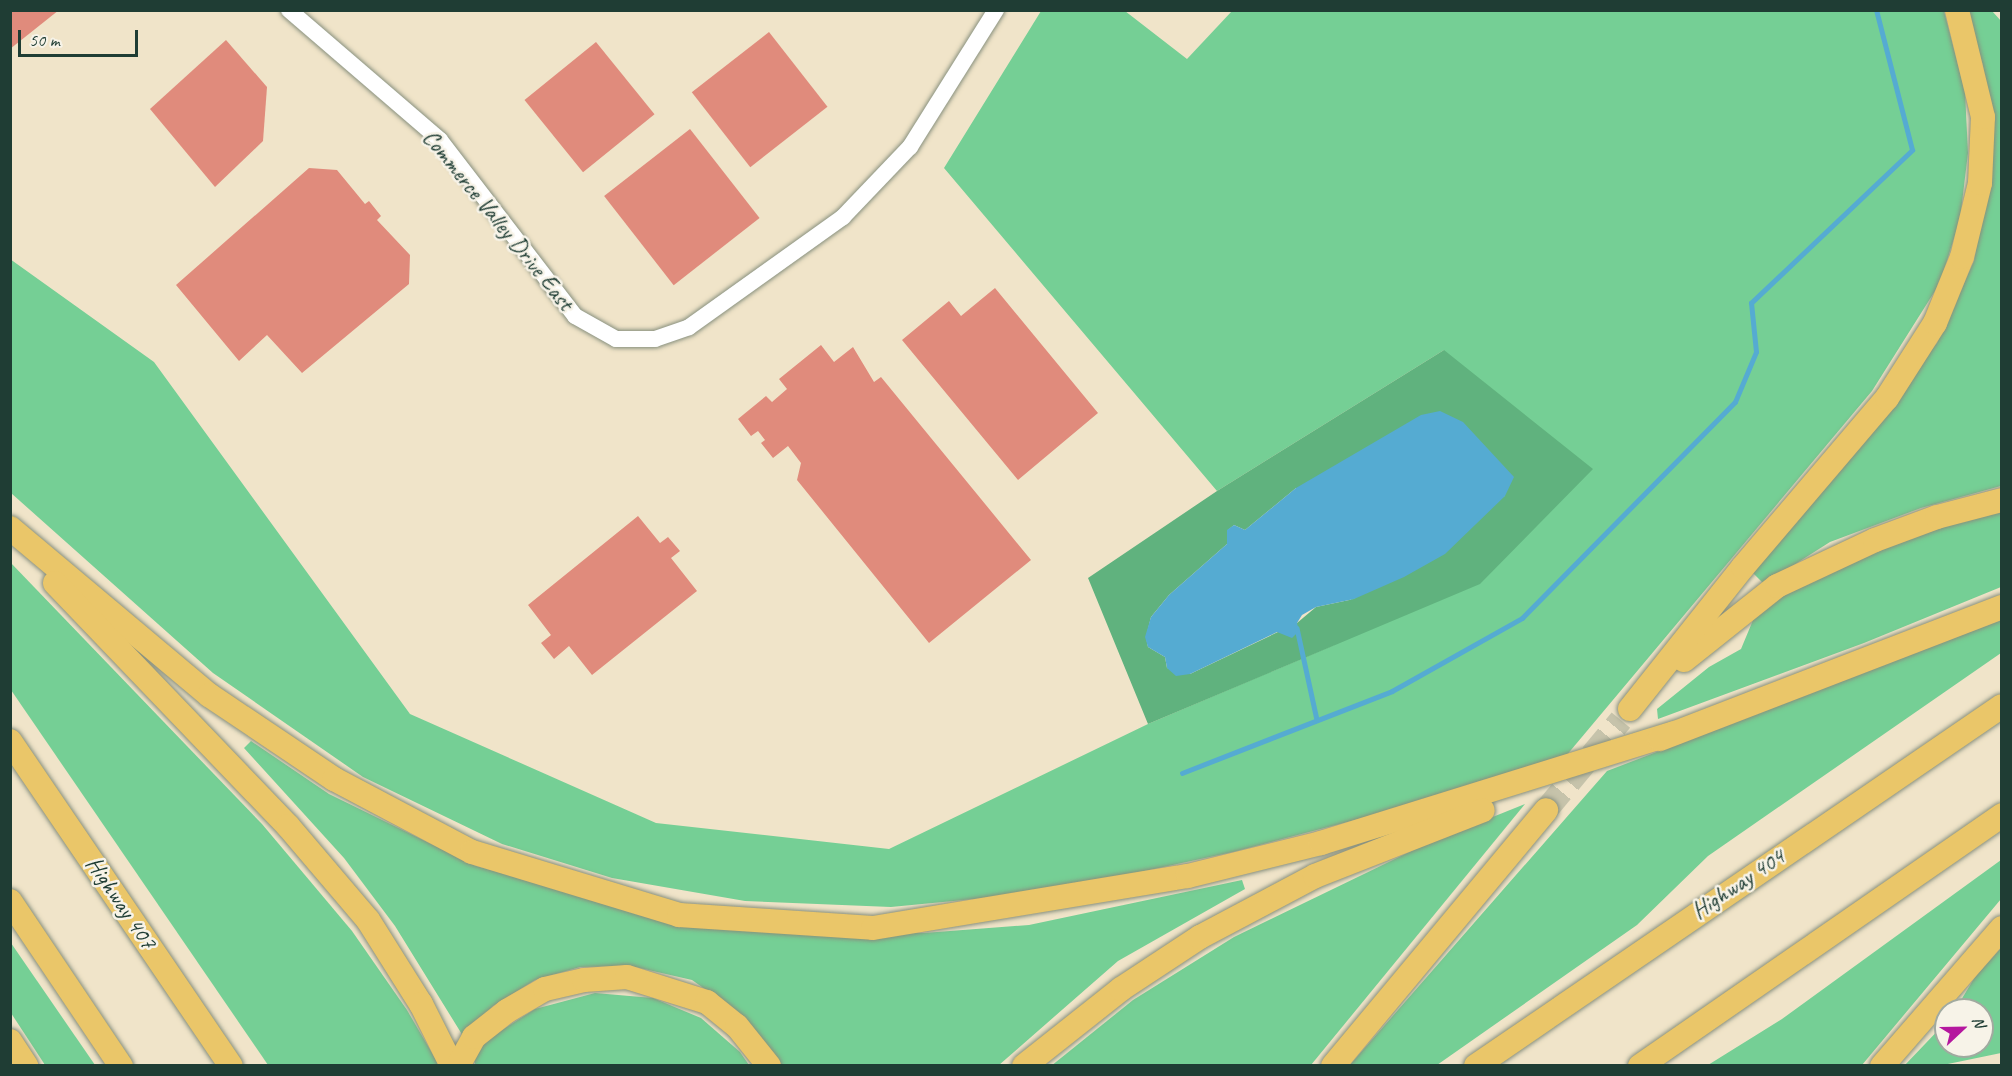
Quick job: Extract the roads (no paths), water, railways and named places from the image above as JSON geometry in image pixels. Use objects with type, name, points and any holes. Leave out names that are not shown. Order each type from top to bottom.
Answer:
[{"type":"highway","points":[[1957,10],[1983,117],[1980,183],[1962,257],[1935,323],[1887,398],[1743,567],[1626,714],[1709,637],[1777,586],[1875,540],[1937,517],[2001,501]]},
{"type":"highway","points":[[10,528],[209,695],[334,779],[472,852],[679,915],[873,928],[1188,876],[1321,843],[1674,733]]},
{"type":"highway","points":[[10,535],[288,826],[368,920],[421,1004],[452,1065]]},
{"type":"highway","points":[[1024,1065],[1121,989],[1200,937],[1315,876],[1674,733],[2001,607]]},
{"type":"highway","name":"Highway 404","points":[[1476,1065],[2001,706]]},
{"type":"highway","name":"Highway 407","points":[[10,741],[231,1065]]},
{"type":"highway","points":[[1333,1065],[1546,810]]},
{"type":"highway","points":[[1640,1065],[2001,815]]},
{"type":"highway","points":[[10,901],[121,1065]]},
{"type":"highway","points":[[1882,1065],[2001,928]]},
{"type":"highway","points":[[458,1065],[474,1037],[507,1011],[545,989],[584,980],[627,977],[707,1002],[737,1026],[769,1065]]},
{"type":"highway","points":[[10,1041],[26,1065]]},
{"type":"street","name":"Commerce Valley Drive East","points":[[288,10],[440,140],[575,316],[616,339],[655,339],[689,327],[843,217],[910,147],[996,10]]},
{"type":"water","points":[[1440,411],[1463,422],[1514,477],[1505,496],[1445,554],[1404,577],[1354,599],[1316,607],[1302,615],[1297,623],[1299,631],[1292,638],[1277,632],[1190,674],[1176,676],[1167,668],[1165,657],[1148,647],[1145,637],[1151,617],[1169,595],[1227,544],[1227,530],[1234,525],[1245,530],[1296,488],[1421,415]]},
{"type":"waterway","points":[[1182,773],[1392,691],[1522,618],[1735,402],[1756,352],[1751,303],[1912,150],[1876,10]]},
{"type":"waterway","points":[[1297,628],[1317,720]]},
{"type":"tunnel","points":[[1546,810],[1621,720]]}]
